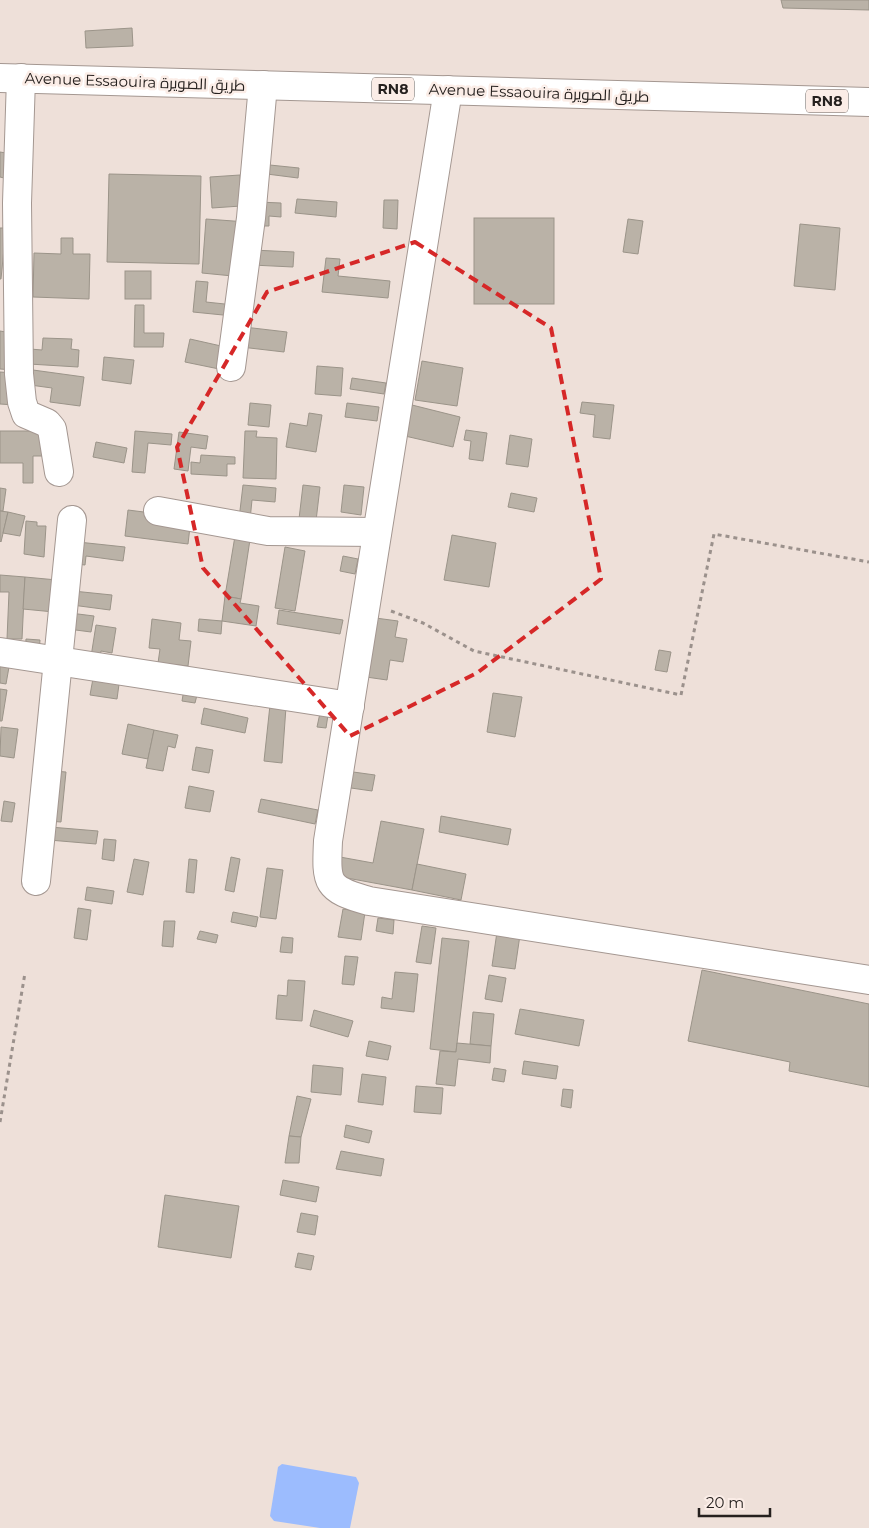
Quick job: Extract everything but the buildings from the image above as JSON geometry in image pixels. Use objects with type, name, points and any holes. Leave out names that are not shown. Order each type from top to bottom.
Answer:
[{"type":"street","name":"Avenue Essaouira طريق الصويرة","points":[[10,78],[869,102]]},
{"type":"street","points":[[10,78],[17,203],[19,374],[22,402],[26,414],[47,423],[52,429],[59,472]]},
{"type":"street","points":[[231,367],[251,218],[263,85]]},
{"type":"street","points":[[448,90],[328,841],[327,863],[329,878],[334,889],[346,895],[369,901],[420,910],[869,980]]},
{"type":"street","points":[[158,511],[268,531],[377,532]]},
{"type":"street","points":[[36,881],[72,520]]},
{"type":"street","points":[[0,652],[350,706]]},
{"type":"path","points":[[366,602],[423,624],[474,650],[681,695],[714,534],[869,562]]},
{"type":"path","points":[[0,1122],[25,973]]},
{"type":"highlighted area","points":[[415,242],[551,328],[601,579],[477,673],[350,736],[203,568],[177,447],[267,292]]},
{"type":"water","points":[[282,1464],[356,1477],[359,1483],[350,1528],[320,1528],[274,1521],[270,1516],[278,1467]]}]
